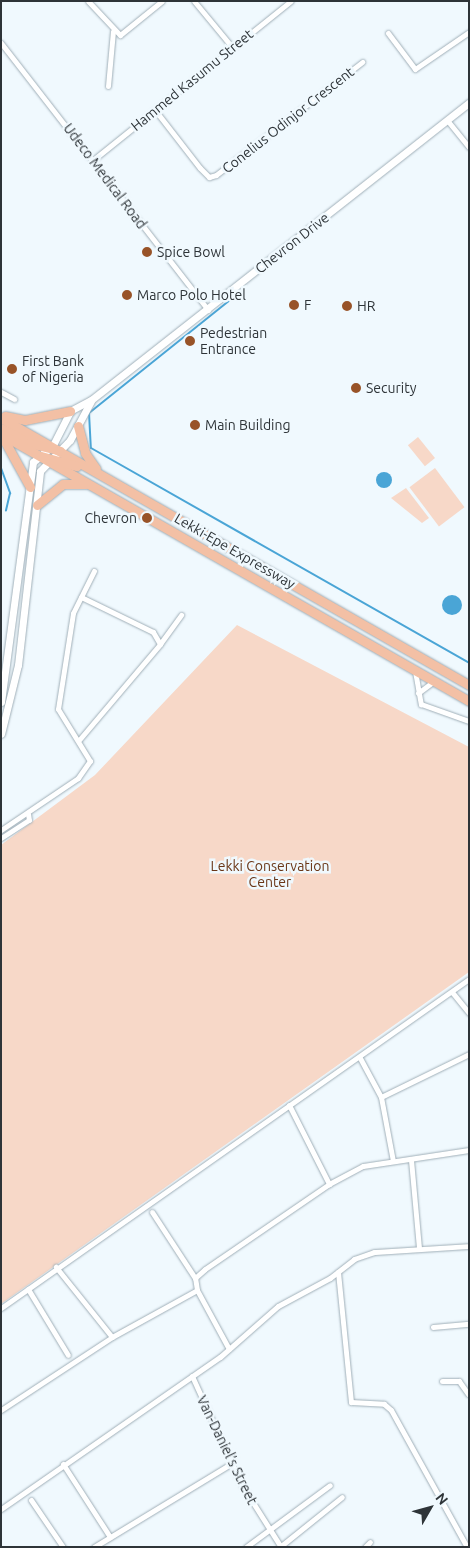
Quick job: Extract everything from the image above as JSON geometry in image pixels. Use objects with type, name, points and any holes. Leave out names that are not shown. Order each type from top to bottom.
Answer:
[{"type":"highway","points":[[1,417],[25,420],[70,411]]},
{"type":"highway","name":"Lekki-Epe Expressway","points":[[1,417],[98,486],[469,701]]},
{"type":"highway","points":[[78,426],[85,453],[100,473]]},
{"type":"highway","points":[[1,428],[52,453],[136,499],[146,500]]},
{"type":"highway","points":[[1,435],[38,456],[52,453]]},
{"type":"highway","points":[[1,435],[30,487]]},
{"type":"highway","name":"Lekki-Epe Expressway","points":[[52,453],[100,473],[469,685]]},
{"type":"highway","points":[[37,505],[63,484],[98,486]]},
{"type":"main road","name":"Chevron Drive","points":[[70,411],[92,400],[469,103]]},
{"type":"main road","name":"Chevron Drive","points":[[52,453],[78,426],[92,400]]},
{"type":"main road","points":[[1,734],[18,666],[40,471],[52,453],[70,411]]},
{"type":"main road","points":[[1,702],[30,487],[38,456]]},
{"type":"street","points":[[88,1],[113,30],[127,32],[162,1]]},
{"type":"street","points":[[194,1],[232,47]]},
{"type":"street","name":"Hammed Kasumu Street","points":[[93,160],[291,1]]},
{"type":"street","points":[[108,86],[113,30]]},
{"type":"street","points":[[388,33],[415,69],[469,32]]},
{"type":"street","name":"Udeco Medical Road","points":[[1,43],[208,310]]},
{"type":"street","name":"Conelius Odinjor Crescent","points":[[155,110],[209,177],[216,175],[362,62]]},
{"type":"street","points":[[447,120],[469,148]]},
{"type":"street","points":[[1,392],[14,399]]},
{"type":"street","points":[[1,830],[28,814],[86,772],[91,756],[58,709],[73,613],[94,571]]},
{"type":"street","points":[[81,597],[152,632],[160,644]]},
{"type":"street","points":[[79,740],[160,644],[181,616]]},
{"type":"street","points":[[415,670],[417,695],[421,704],[469,722]]},
{"type":"street","points":[[417,695],[434,681]]},
{"type":"street","points":[[1,838],[29,820],[28,814]]},
{"type":"street","points":[[1,1308],[56,1267],[289,1104],[360,1058],[469,979]]},
{"type":"street","points":[[452,992],[469,1013]]},
{"type":"street","points":[[381,1097],[469,1054]]},
{"type":"street","points":[[360,1058],[381,1097],[393,1161]]},
{"type":"street","points":[[289,1104],[328,1184]]},
{"type":"street","points":[[195,1278],[328,1184],[363,1166],[469,1150]]},
{"type":"street","points":[[412,1160],[419,1248]]},
{"type":"street","points":[[152,1212],[195,1278],[197,1290],[229,1349]]},
{"type":"street","points":[[2,1506],[192,1376],[229,1349],[278,1306],[338,1272],[363,1254],[419,1248],[469,1246]]},
{"type":"street","points":[[56,1267],[112,1337]]},
{"type":"street","points":[[338,1272],[351,1402],[384,1404],[391,1410],[467,1547]]},
{"type":"street","points":[[28,1289],[68,1355]]},
{"type":"street","points":[[1,1410],[112,1337],[197,1290]]},
{"type":"street","points":[[433,1327],[469,1324]]},
{"type":"street","name":"Van-Daniel’s Street","points":[[192,1376],[232,1463],[281,1546]]},
{"type":"street","points":[[442,1381],[459,1380],[468,1394]]},
{"type":"street","points":[[94,1547],[232,1463]]},
{"type":"street","points":[[63,1464],[110,1537]]},
{"type":"street","points":[[246,1547],[330,1484]]},
{"type":"street","points":[[281,1546],[342,1497]]},
{"type":"street","points":[[31,1500],[63,1547]]},
{"type":"street","points":[[365,1547],[370,1542]]},
{"type":"green space","points":[[418,437],[435,458],[425,466],[408,445]]},
{"type":"green space","points":[[435,468],[464,507],[439,526],[409,487]]},
{"type":"green space","points":[[406,488],[429,518],[422,523],[391,498]]},
{"type":"green space","name":"Lekki Conservation Center","points":[[237,625],[469,747],[469,972],[1,1304],[1,845],[95,775]]},
{"type":"water","points":[[384,472],[392,480],[384,488],[376,480]]},
{"type":"water","points":[[452,595],[459,598],[462,605],[459,612],[452,615],[445,612],[442,605],[445,598]]},
{"type":"waterway","points":[[235,296],[89,413],[91,448],[469,663]]},
{"type":"waterway","points":[[1,468],[10,493],[6,511]]},
{"type":"place","name":"Spice Bowl","points":[[147,252]]},
{"type":"place","name":"Marco Polo Hotel","points":[[127,295]]},
{"type":"place","name":"F","points":[[294,305]]},
{"type":"place","name":"HR","points":[[347,306]]},
{"type":"place","name":"Pedestrian Entrance","points":[[190,341]]},
{"type":"place","name":"First Bank of Nigeria","points":[[12,369]]},
{"type":"place","name":"Security","points":[[356,388]]},
{"type":"place","name":"Main Building","points":[[195,425]]},
{"type":"place","name":"Chevron","points":[[147,518]]}]
